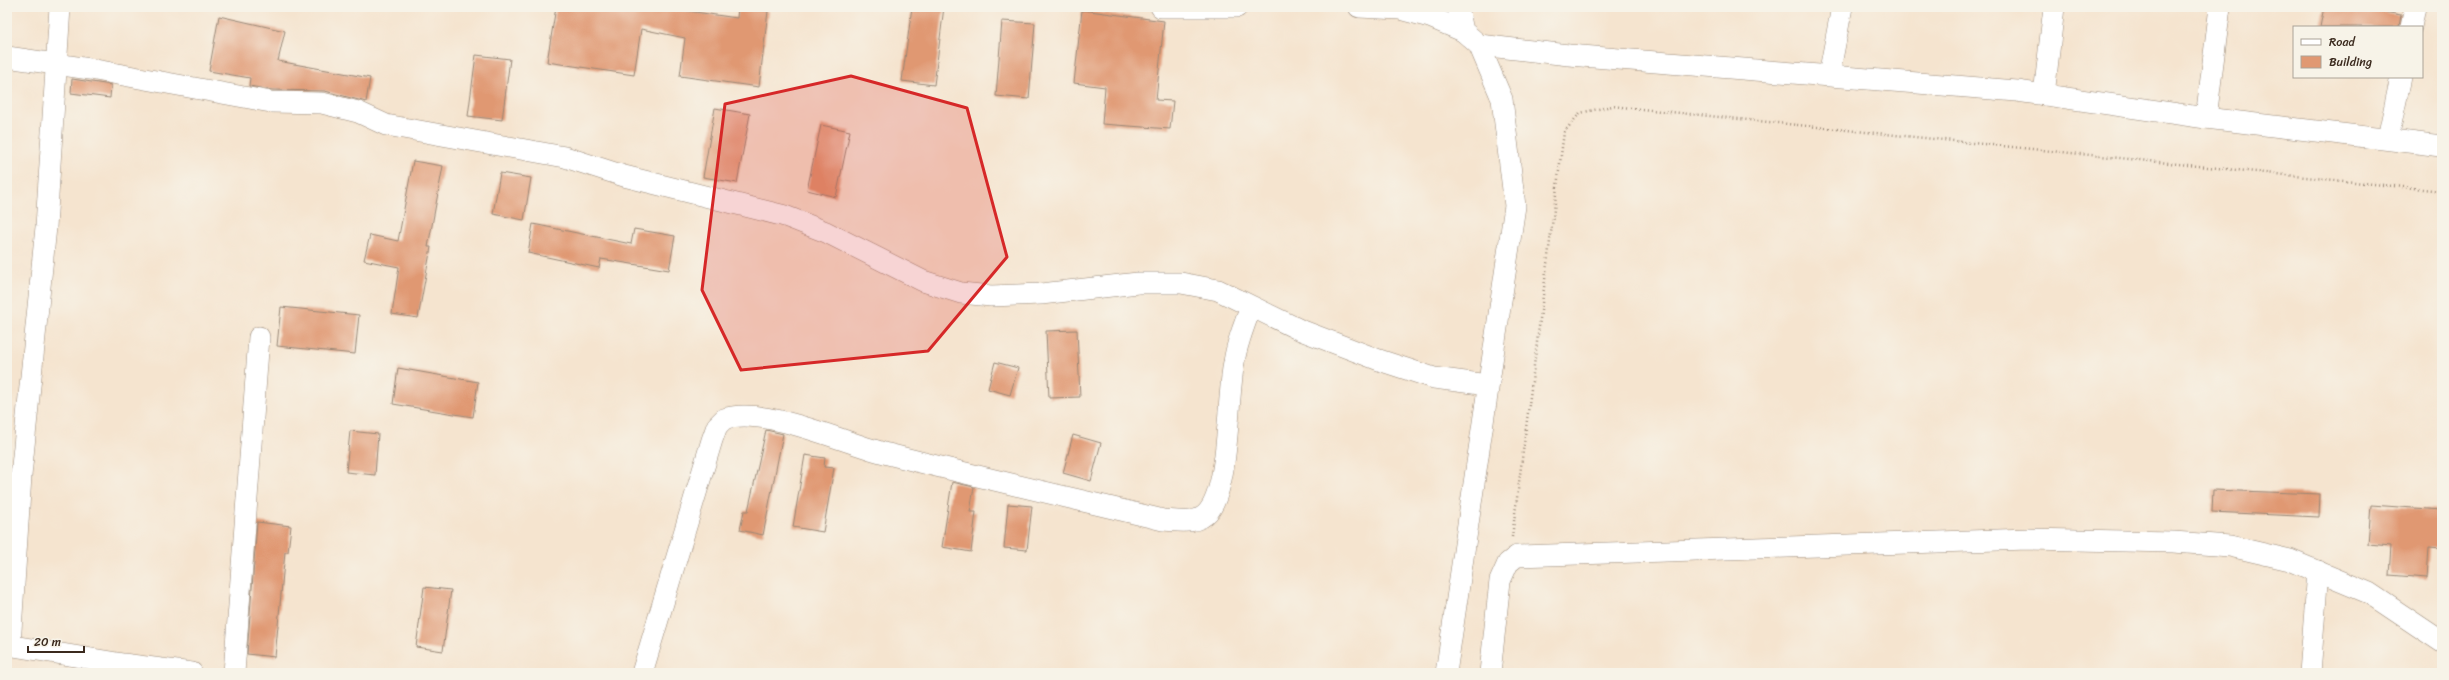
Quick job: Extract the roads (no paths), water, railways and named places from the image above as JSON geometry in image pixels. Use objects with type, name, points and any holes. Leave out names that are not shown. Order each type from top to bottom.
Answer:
[{"type":"street","points":[[60,7],[46,227],[21,476],[8,646],[192,673]]},
{"type":"street","points":[[1161,7],[1237,7]]},
{"type":"street","points":[[1359,7],[1401,8],[1430,17],[1463,31],[1479,45],[1502,99],[1515,206],[1446,673]]},
{"type":"street","points":[[1458,7],[1463,31]]},
{"type":"street","points":[[1829,75],[1842,7]]},
{"type":"street","points":[[2044,95],[2054,7]]},
{"type":"street","points":[[2206,118],[2220,7]]},
{"type":"street","points":[[2411,26],[2415,7]]},
{"type":"street","points":[[1479,45],[1569,55],[1829,75],[2044,95],[2206,118],[2388,138],[2442,146]]},
{"type":"street","points":[[7,57],[56,64],[272,102],[322,103],[358,112],[386,125],[565,157],[624,176],[785,216],[826,232],[923,280],[961,293],[998,296],[1138,283],[1182,282],[1218,290],[1298,328],[1427,376],[1488,385]]},
{"type":"street","points":[[2388,138],[2401,78]]},
{"type":"street","points":[[642,673],[712,440],[718,426],[724,419],[761,417],[811,430],[886,454],[1163,520],[1188,522],[1200,519],[1209,511],[1217,496],[1222,470],[1234,363],[1239,339],[1251,307]]},
{"type":"street","points":[[234,673],[259,337]]},
{"type":"street","points":[[1490,673],[1500,581],[1508,563],[1517,556],[2028,539],[2173,542],[2230,546],[2290,560],[2369,593],[2442,642]]},
{"type":"street","points":[[2310,673],[2318,571]]}]
